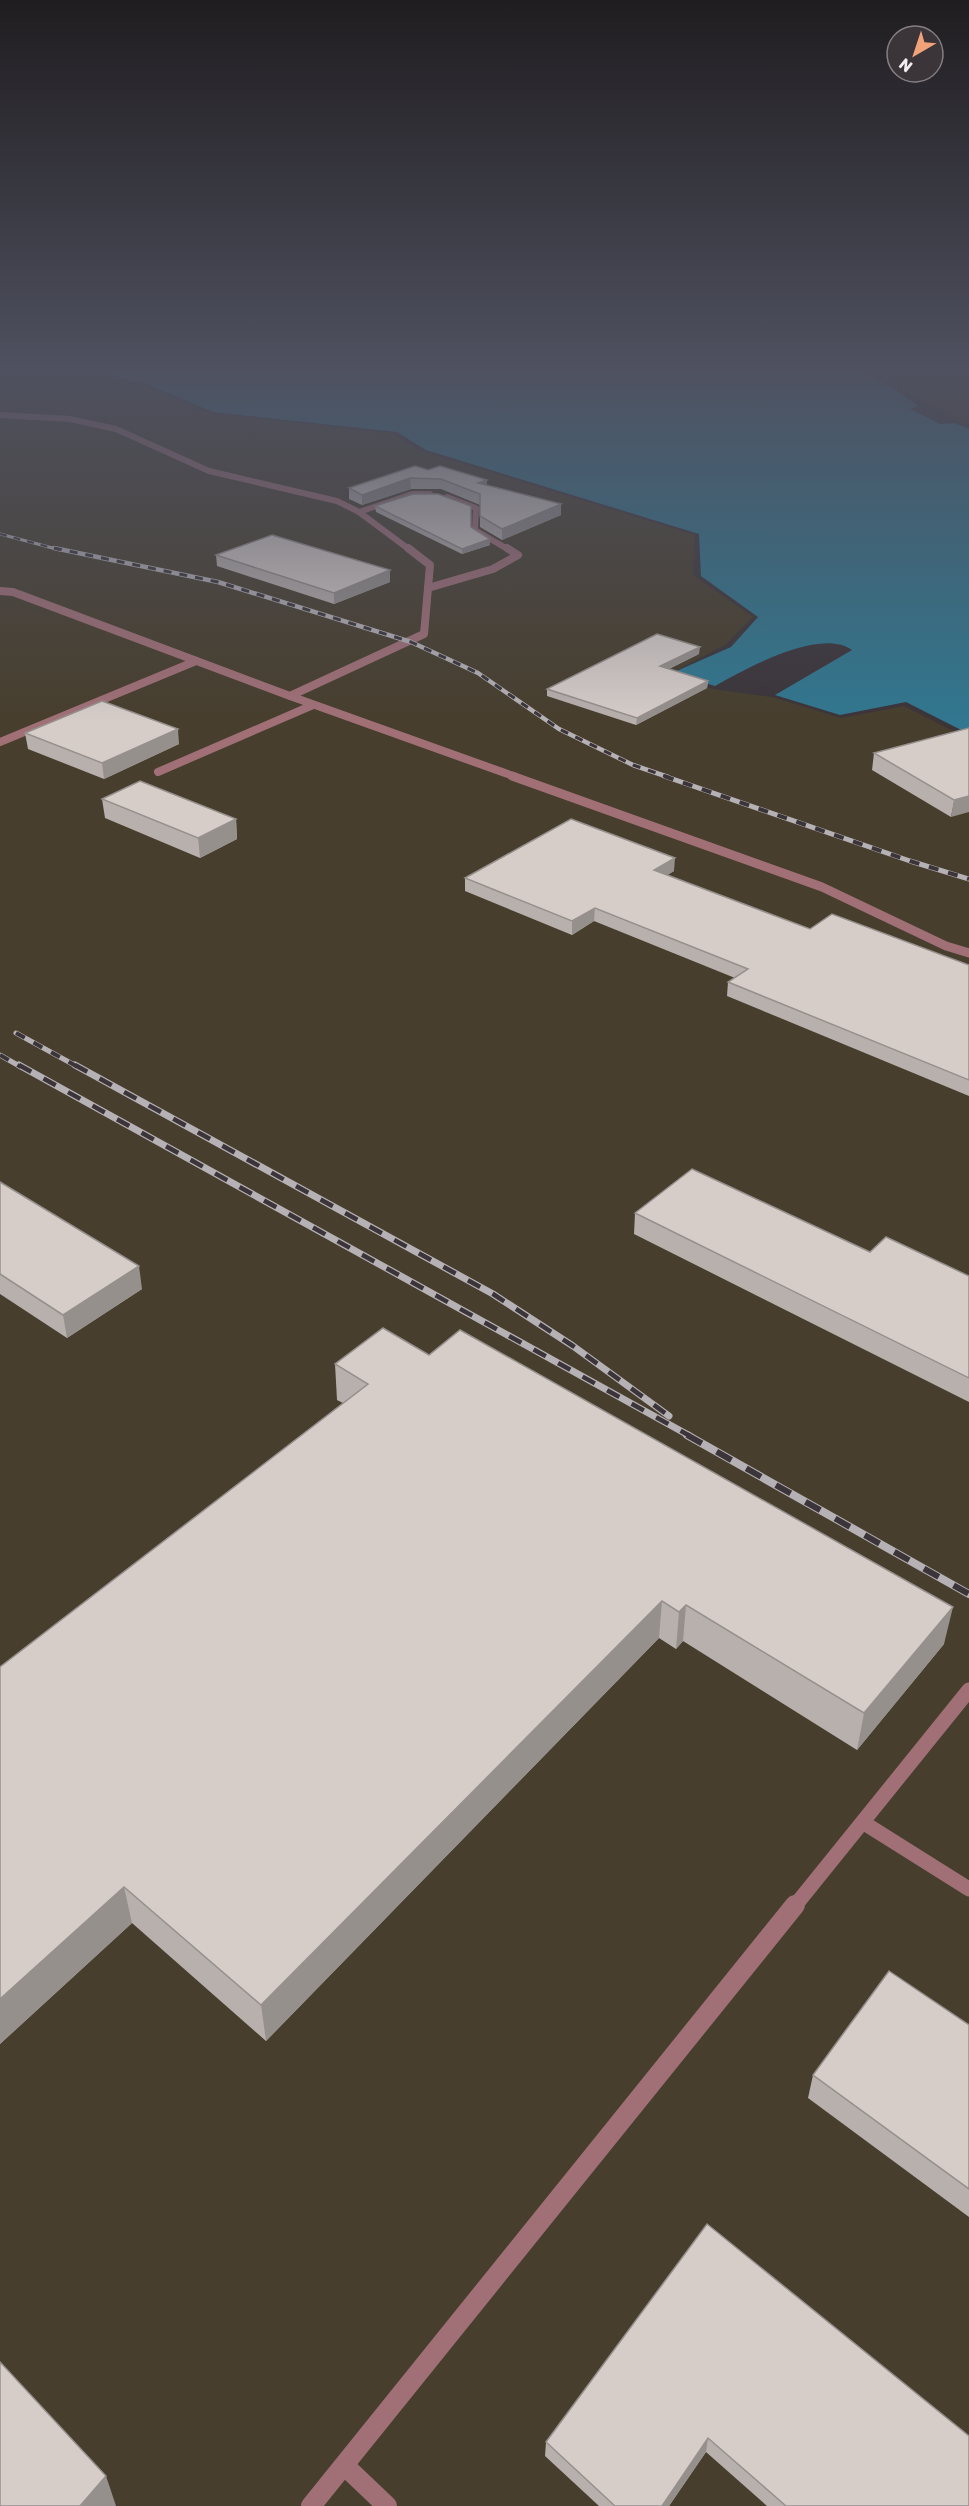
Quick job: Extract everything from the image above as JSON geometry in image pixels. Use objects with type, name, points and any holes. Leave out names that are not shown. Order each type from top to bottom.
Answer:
[{"type":"lane","points":[[282,488],[338,501],[359,512],[430,565],[424,634],[290,696]]},
{"type":"lane","points":[[359,512],[412,494],[439,494],[476,508],[475,530],[518,555],[493,569],[428,588]]},
{"type":"lane","points":[[0,591],[13,592],[314,705],[822,887],[946,946],[969,953]]},
{"type":"lane","points":[[0,742],[196,661]]},
{"type":"lane","points":[[158,772],[314,705]]},
{"type":"lane","points":[[311,2506],[969,1690]]},
{"type":"lane","points":[[864,1823],[969,1889]]},
{"type":"lane","points":[[345,2466],[387,2506]]},
{"type":"shaded area","points":[[0,488],[542,488],[695,535],[693,575],[753,617],[725,645],[667,675],[713,689],[772,697],[841,718],[904,706],[969,739],[969,2506],[0,2506]]},
{"type":"water","points":[[549,488],[969,488],[969,734],[906,702],[840,715],[775,695],[852,650],[838,644],[802,647],[783,653],[715,686],[672,673],[731,647],[758,617],[701,576],[699,534]]},
{"type":"building","points":[[349,488],[382,488],[362,495]]},
{"type":"building","points":[[464,488],[498,488],[561,504],[502,529],[480,516],[480,494]]},
{"type":"building","points":[[413,494],[438,494],[471,506],[471,527],[490,539],[462,549],[375,506]]},
{"type":"building","points":[[272,535],[390,570],[334,593],[216,555]]},
{"type":"building","points":[[657,634],[700,647],[660,666],[708,681],[637,718],[547,689]]},
{"type":"building","points":[[102,701],[178,729],[102,763],[25,733]]},
{"type":"building","points":[[969,728],[969,796],[954,800],[874,753]]},
{"type":"building","points":[[140,781],[236,819],[198,838],[102,799]]},
{"type":"building","points":[[571,819],[675,858],[654,870],[810,929],[832,914],[969,965],[969,1080],[728,982],[748,969],[595,908],[572,921],[465,878]]},
{"type":"building","points":[[692,1169],[870,1252],[886,1237],[969,1276],[969,1378],[635,1213]]},
{"type":"building","points":[[0,1182],[139,1266],[63,1315],[0,1274]]},
{"type":"building","points":[[383,1328],[429,1355],[460,1330],[953,1607],[864,1713],[686,1605],[679,1612],[662,1601],[261,2005],[124,1887],[0,1999],[0,1667],[368,1384],[335,1364]]},
{"type":"building","points":[[889,1971],[969,2025],[969,2189],[813,2075]]},
{"type":"building","points":[[707,2224],[969,2436],[969,2506],[786,2506],[708,2438],[662,2506],[615,2506],[546,2442]]},
{"type":"building","points":[[0,2362],[106,2476],[80,2506],[0,2506]]},
{"type":"railway","points":[[0,534],[60,550]]},
{"type":"railway","points":[[54,548],[218,582],[411,642],[478,673],[559,729],[633,765],[668,777]]},
{"type":"railway","points":[[664,776],[910,861],[969,879]]},
{"type":"railway","points":[[16,1033],[78,1067]]},
{"type":"railway","points":[[0,1055],[21,1067]]},
{"type":"railway","points":[[19,1065],[690,1436]]},
{"type":"railway","points":[[75,1065],[493,1294],[573,1346],[669,1416]]},
{"type":"railway","points":[[687,1435],[969,1594]]}]
